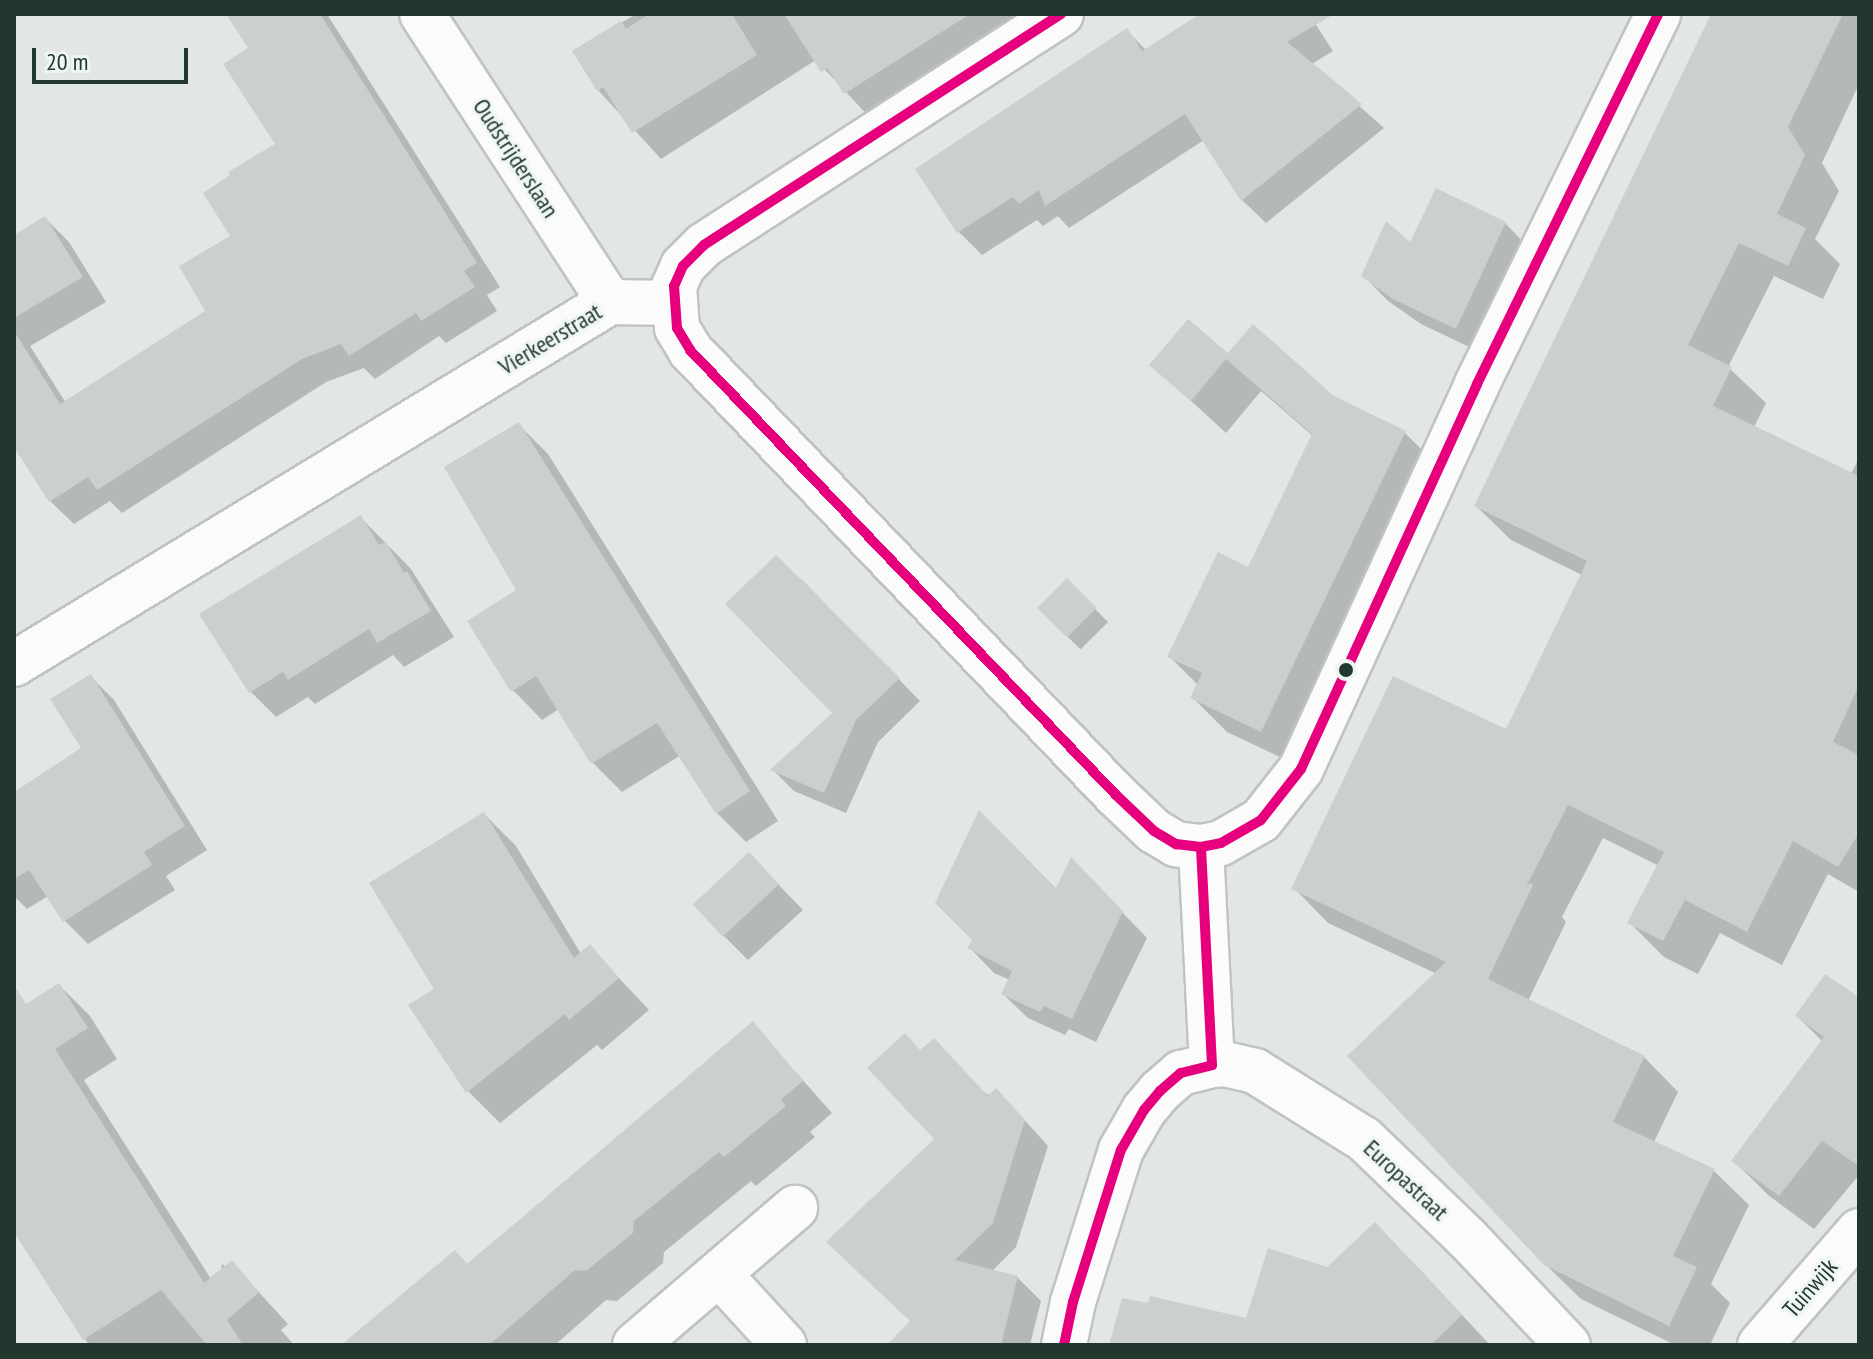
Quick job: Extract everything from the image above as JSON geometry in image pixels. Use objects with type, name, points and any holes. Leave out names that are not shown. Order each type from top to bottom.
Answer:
[{"type":"street","name":"Oudstrijderslaan","points":[[422,14],[610,302]]},
{"type":"street","points":[[1061,14],[704,245],[683,266],[674,286],[677,328],[690,350],[1020,698],[1154,831],[1176,844],[1201,847],[1221,843],[1261,820],[1301,769],[1477,384],[1658,14]]},
{"type":"street","name":"Vierkeerstraat","points":[[14,664],[610,302],[673,303]]},
{"type":"street","points":[[1064,1345],[1073,1302],[1121,1150],[1144,1110],[1160,1091],[1181,1073],[1212,1065],[1201,847]]},
{"type":"street","name":"Europastraat","points":[[1212,1065],[1225,1064],[1255,1071],[1364,1139],[1467,1238],[1568,1345]]},
{"type":"street","points":[[635,1345],[795,1208]]},
{"type":"street","name":"Tuinwijk","points":[[1760,1345],[1859,1231]]},
{"type":"street","points":[[720,1275],[784,1345]]},
{"type":"building","points":[[226,14],[320,14],[477,263],[464,271],[475,287],[421,321],[416,313],[349,356],[341,344],[302,359],[97,490],[88,477],[49,502],[14,447],[14,331],[60,404],[205,311],[179,266],[230,236],[203,193],[230,175],[228,172],[275,144],[223,64],[248,48]]},
{"type":"building","points":[[649,14],[732,14],[757,55],[632,133],[603,87],[597,91],[572,51],[621,21],[626,29]]},
{"type":"building","points":[[784,14],[970,14],[844,94],[827,68],[821,72]]},
{"type":"building","points":[[1200,14],[1334,14],[1287,42],[1362,104],[1241,201],[1185,114],[1045,206],[1039,190],[1019,204],[1013,197],[957,233],[915,169],[1127,28],[1142,51]]},
{"type":"building","points":[[1711,14],[1843,14],[1788,127],[1805,155],[1777,214],[1806,228],[1788,266],[1739,243],[1688,345],[1732,367],[1713,406],[1859,476],[1859,685],[1833,742],[1859,755],[1859,833],[1838,867],[1793,841],[1747,932],[1685,900],[1663,941],[1627,923],[1664,852],[1568,805],[1526,887],[1530,883],[1533,885],[1488,979],[1645,1056],[1613,1122],[1715,1169],[1673,1256],[1697,1267],[1669,1326],[1544,1265],[1347,1056],[1446,962],[1291,889],[1393,676],[1506,729],[1587,561],[1474,506]]},
{"type":"building","points":[[1436,188],[1506,222],[1456,329],[1393,299],[1361,276],[1386,221],[1410,242]]},
{"type":"building","points":[[45,216],[83,277],[14,318],[14,235]]},
{"type":"building","points":[[1188,319],[1228,353],[1253,324],[1334,396],[1406,431],[1261,732],[1190,698],[1202,673],[1167,657],[1218,552],[1248,567],[1312,434],[1226,359],[1191,401],[1149,365]]},
{"type":"building","points":[[519,422],[750,791],[716,814],[657,723],[591,764],[536,676],[511,692],[467,621],[516,590],[444,467]]},
{"type":"building","points":[[361,515],[379,545],[386,542],[431,611],[377,643],[369,629],[288,680],[283,672],[249,693],[199,614]]},
{"type":"building","points":[[776,555],[900,678],[856,720],[824,793],[770,770],[832,713],[725,604]]},
{"type":"building","points":[[1067,578],[1097,608],[1067,637],[1037,608]]},
{"type":"building","points":[[91,674],[185,826],[144,852],[152,865],[63,922],[29,870],[14,879],[14,792],[81,748],[50,699]]},
{"type":"building","points":[[979,810],[1056,888],[1071,857],[1123,911],[1072,1019],[1044,1006],[1040,1012],[1001,994],[1012,971],[967,948],[972,940],[935,903]]},
{"type":"building","points":[[484,812],[574,958],[590,944],[619,978],[569,1020],[565,1014],[466,1093],[408,1005],[434,989],[369,883]]},
{"type":"building","points":[[749,852],[779,884],[723,937],[693,905]]},
{"type":"building","points":[[1825,974],[1856,995],[1859,991],[1859,1166],[1822,1141],[1779,1196],[1731,1161],[1824,1037],[1795,1016]]},
{"type":"building","points":[[59,983],[88,1028],[55,1049],[204,1283],[232,1260],[259,1292],[227,1320],[243,1345],[207,1345],[161,1290],[83,1340],[14,1232],[14,985],[26,1004]]},
{"type":"building","points":[[753,1021],[803,1081],[781,1100],[786,1106],[724,1157],[719,1152],[634,1221],[633,1233],[586,1271],[575,1270],[489,1345],[341,1345],[455,1250],[467,1264]]},
{"type":"building","points":[[905,1033],[920,1050],[934,1038],[988,1096],[996,1088],[1025,1120],[993,1223],[955,1260],[1018,1276],[1001,1345],[887,1345],[910,1321],[826,1242],[934,1139],[867,1068]]},
{"type":"building","points":[[1375,1222],[1462,1315],[1431,1345],[1109,1345],[1122,1298],[1148,1303],[1150,1296],[1246,1318],[1268,1248],[1327,1267]]},
{"type":"transit line","points":[[1061,14],[704,245],[683,266],[674,286],[677,328],[690,350],[1115,794],[1154,831],[1176,844],[1201,847],[1221,843],[1261,820],[1301,769],[1477,384],[1658,14]]},
{"type":"transit line","points":[[1064,1345],[1073,1302],[1121,1150],[1144,1110],[1160,1091],[1181,1073],[1212,1065],[1201,847]]}]
